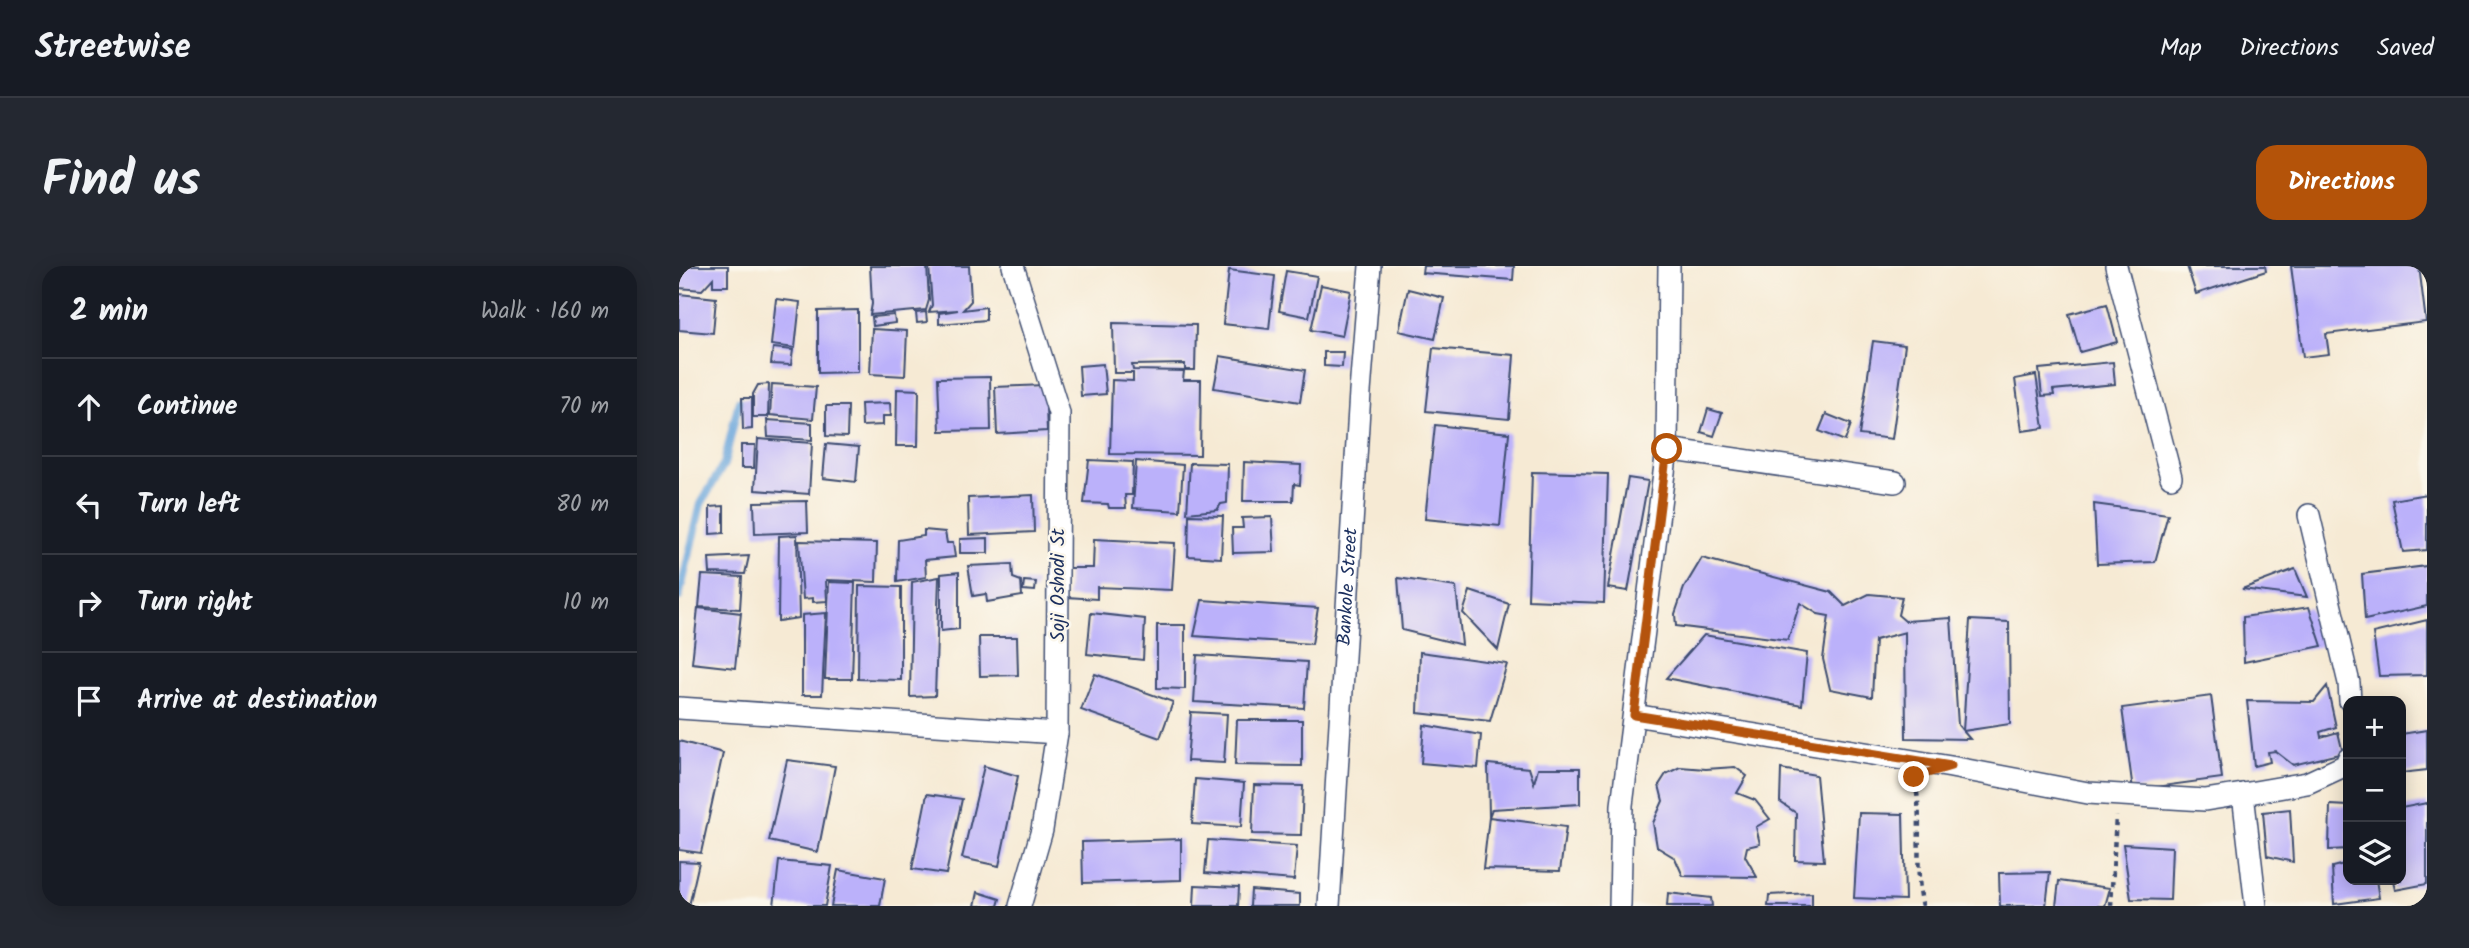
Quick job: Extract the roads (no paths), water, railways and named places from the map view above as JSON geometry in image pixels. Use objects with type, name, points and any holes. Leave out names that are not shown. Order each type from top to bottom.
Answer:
[{"type":"street","name":"Soji Oshodi St","points":[[1013,266],[1059,413],[1057,733],[1042,830],[1020,906]]},
{"type":"street","name":"Bankole Street","points":[[1329,906],[1370,266]]},
{"type":"street","points":[[1620,906],[1622,805],[1667,449],[1669,266]]},
{"type":"street","points":[[2116,266],[2171,477]]},
{"type":"street","points":[[1667,449],[1895,482]]},
{"type":"street","points":[[2309,515],[2349,683],[2350,696]]},
{"type":"street","points":[[679,708],[1057,733]]},
{"type":"street","points":[[1634,715],[1951,766],[2088,793],[2117,796],[2205,800],[2307,783],[2343,766]]},
{"type":"street","points":[[2243,794],[2256,906]]},
{"type":"waterway","points":[[679,597],[701,504],[724,464],[739,401]]}]
